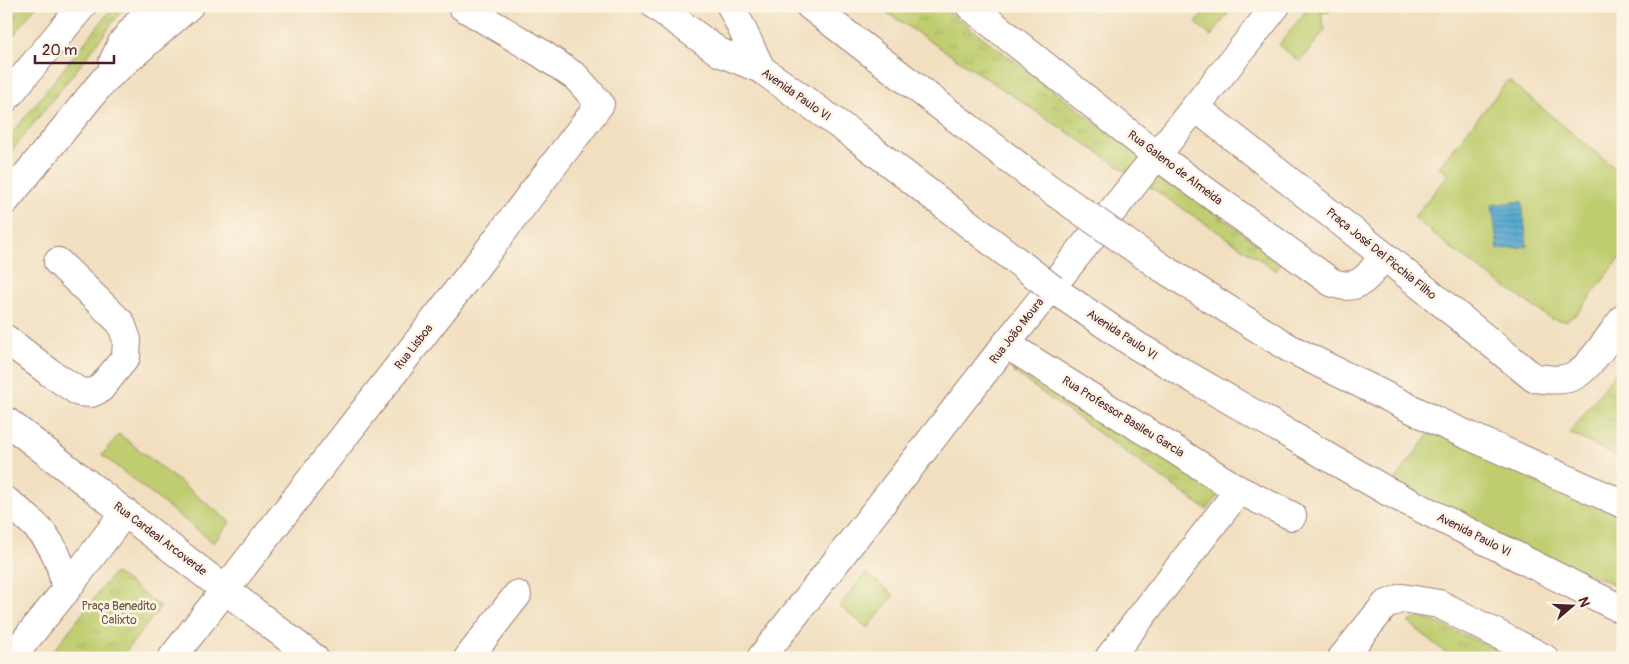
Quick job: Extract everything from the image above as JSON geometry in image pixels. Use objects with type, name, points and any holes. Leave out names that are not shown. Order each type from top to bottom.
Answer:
[{"type":"street","points":[[6,98],[82,6]]},
{"type":"street","points":[[103,81],[122,43],[152,6]]},
{"type":"street","points":[[6,200],[103,81],[189,6]]},
{"type":"street","name":"Rua Lisboa","points":[[225,589],[600,104],[576,77],[462,6]]},
{"type":"street","name":"Avenida Paulo VI","points":[[656,6],[719,52],[761,69],[856,137],[1052,289],[1137,346],[1387,491],[1623,610]]},
{"type":"street","points":[[731,6],[761,69]]},
{"type":"street","points":[[810,6],[1037,180],[1169,272],[1290,348],[1438,422],[1623,504]]},
{"type":"street","name":"Rua Galeno de Almeida","points":[[970,6],[1156,155],[1320,275],[1340,286],[1358,284],[1371,275],[1383,255]]},
{"type":"street","name":"Rua João Moura","points":[[761,658],[1006,344],[1276,6]]},
{"type":"street","name":"Praça José Del Picchia Filho","points":[[1195,107],[1383,255],[1534,378],[1560,380],[1574,376],[1583,370],[1623,319]]},
{"type":"street","points":[[6,339],[79,392],[91,393],[100,389],[126,357],[127,340],[121,323],[58,262]]},
{"type":"street","name":"Rua Professor Basileu Garcia","points":[[1006,344],[1239,490],[1292,516]]},
{"type":"street","name":"Rua Cardeal Arcoverde","points":[[6,421],[314,658]]},
{"type":"street","points":[[1108,658],[1239,490]]},
{"type":"street","points":[[6,502],[29,519],[51,543],[61,565],[65,592]]},
{"type":"street","points":[[11,658],[65,592],[125,512]]},
{"type":"street","points":[[172,658],[225,589]]},
{"type":"street","points":[[468,658],[517,595]]},
{"type":"street","points":[[1355,653],[1385,605],[1402,598],[1439,604],[1544,658]]},
{"type":"green space","points":[[6,6],[36,6],[6,45]]},
{"type":"green space","points":[[114,6],[125,6],[6,158],[6,141]]},
{"type":"green space","points":[[877,6],[941,6],[1280,261],[1277,271]]},
{"type":"green space","points":[[1209,6],[1234,6],[1211,36],[1196,23]]},
{"type":"green space","points":[[1310,6],[1333,6],[1329,12],[1321,13],[1325,30],[1300,62],[1279,45]]},
{"type":"green space","points":[[1508,80],[1623,175],[1623,254],[1577,314],[1566,321],[1551,319],[1453,250],[1414,217],[1448,175],[1439,167]]},
{"type":"green space","points":[[1016,360],[1221,492],[1207,510],[1013,372]]},
{"type":"green space","points":[[1623,362],[1623,460],[1570,433]]},
{"type":"green space","points":[[1438,422],[1623,509],[1623,588],[1387,491]]},
{"type":"green space","points":[[119,434],[230,522],[214,543],[102,455]]},
{"type":"green space","name":"Praça Benedito Calixto","points":[[116,573],[161,607],[120,658],[48,658],[112,575]]},
{"type":"green space","points":[[866,573],[894,595],[868,628],[839,606]]},
{"type":"green space","points":[[1420,617],[1515,658],[1452,658],[1408,622]]},
{"type":"water","points":[[1522,201],[1527,246],[1498,250],[1492,205]]}]
